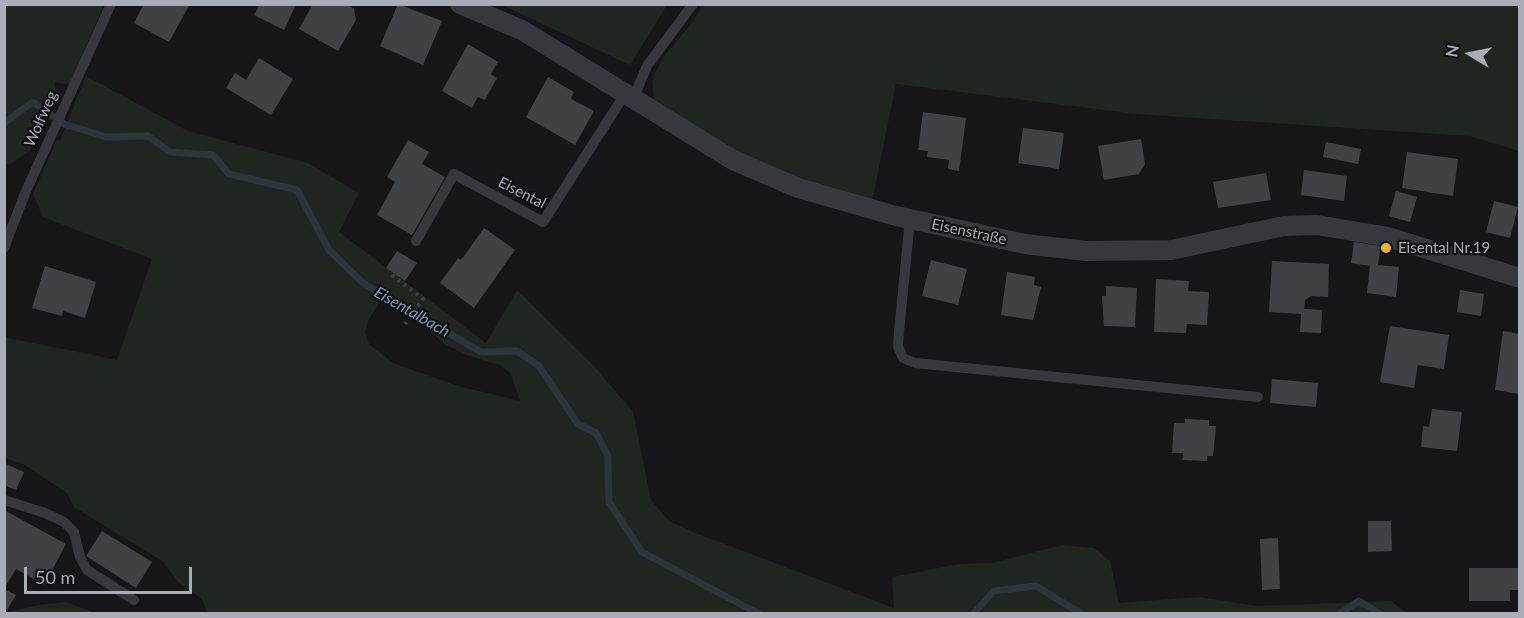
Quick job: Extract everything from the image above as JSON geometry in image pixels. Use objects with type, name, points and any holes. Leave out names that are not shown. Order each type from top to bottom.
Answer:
[{"type":"street","name":"Eisenstraße","points":[[460,4],[522,30],[699,141],[770,176],[836,201],[1025,244],[1095,251],[1171,250],[1284,226],[1317,225],[1388,237],[1520,278]]},
{"type":"lane","name":"Wolfweg","points":[[4,248],[60,113],[111,4]]},
{"type":"lane","points":[[629,97],[647,66],[693,4]]},
{"type":"lane","name":"Eisental","points":[[416,242],[454,174],[543,222],[629,97]]},
{"type":"lane","points":[[910,219],[898,346],[903,358],[915,363],[1258,397]]},
{"type":"lane","points":[[4,500],[45,513],[64,522],[74,532],[80,557],[87,570],[134,600]]},
{"type":"path","points":[[392,276],[423,299],[405,324]]},
{"type":"shaded area","points":[[667,4],[630,65],[502,5]]},
{"type":"shaded area","points":[[4,5],[104,5],[69,85],[55,82],[56,95],[30,151],[10,164],[5,164]]},
{"type":"shaded area","points":[[703,5],[1519,5],[1519,151],[1470,136],[1136,114],[896,84],[872,202],[798,180],[758,164],[654,102],[652,78],[665,55],[691,24]]},
{"type":"shaded area","points":[[86,76],[188,131],[308,163],[359,193],[339,232],[486,343],[517,290],[595,367],[633,412],[651,500],[669,521],[894,608],[892,577],[959,564],[992,563],[1062,545],[1094,548],[1110,561],[1119,603],[1200,597],[1257,606],[1391,601],[1407,613],[207,613],[202,599],[178,582],[162,561],[74,507],[67,493],[23,464],[5,458],[4,337],[117,360],[152,259],[43,217],[33,194],[57,139],[60,141]],"holes":[[[381,299],[397,303],[445,344],[466,355],[500,365],[511,374],[520,401],[458,386],[393,363],[369,344],[365,332],[368,321]]]},
{"type":"shaded area","points":[[66,602],[95,613],[5,613],[38,605]]},
{"type":"building","points":[[144,4],[190,4],[169,42],[134,23]]},
{"type":"building","points":[[260,4],[296,4],[284,30],[254,15]]},
{"type":"building","points":[[313,4],[346,4],[354,9],[356,20],[338,51],[299,29]]},
{"type":"building","points":[[398,4],[442,21],[423,65],[380,46]]},
{"type":"building","points":[[468,44],[498,62],[491,74],[497,78],[485,100],[478,97],[472,108],[442,91]]},
{"type":"building","points":[[259,58],[293,79],[271,115],[226,88],[235,73],[246,80]]},
{"type":"building","points":[[548,77],[574,92],[571,99],[594,111],[575,145],[526,117]]},
{"type":"building","points":[[923,112],[966,118],[959,171],[948,169],[949,160],[927,157],[928,151],[918,150]]},
{"type":"building","points":[[1023,128],[1064,133],[1059,169],[1018,163]]},
{"type":"building","points":[[1141,139],[1145,164],[1139,174],[1104,180],[1098,146]]},
{"type":"building","points":[[408,140],[429,152],[422,164],[445,177],[412,235],[377,215],[395,182],[387,177]]},
{"type":"building","points":[[1326,142],[1361,149],[1358,164],[1323,157]]},
{"type":"building","points":[[1407,152],[1458,159],[1453,196],[1402,188]]},
{"type":"building","points":[[1304,170],[1347,176],[1344,201],[1301,195]]},
{"type":"building","points":[[1266,173],[1271,200],[1218,208],[1213,182]]},
{"type":"building","points":[[1396,191],[1417,197],[1410,222],[1389,216]]},
{"type":"building","points":[[1494,201],[1518,207],[1510,238],[1486,232]]},
{"type":"building","points":[[484,228],[515,250],[474,308],[440,283],[458,258],[461,260]]},
{"type":"building","points":[[1354,242],[1381,246],[1378,265],[1399,267],[1396,297],[1367,293],[1370,266],[1351,263]]},
{"type":"building","points":[[397,251],[417,263],[405,281],[386,268]]},
{"type":"building","points":[[931,260],[967,269],[958,305],[922,296]]},
{"type":"building","points":[[1272,261],[1329,264],[1328,297],[1311,296],[1305,300],[1304,309],[1322,310],[1321,333],[1300,332],[1301,314],[1269,312]]},
{"type":"building","points":[[45,266],[96,282],[85,318],[63,311],[62,316],[32,308]]},
{"type":"building","points":[[1007,272],[1035,277],[1034,285],[1041,287],[1033,320],[1001,315]]},
{"type":"building","points":[[1156,279],[1189,281],[1188,291],[1209,292],[1207,325],[1187,324],[1186,333],[1154,332]]},
{"type":"building","points":[[1106,286],[1137,288],[1135,327],[1104,326],[1102,296],[1106,296]]},
{"type":"building","points":[[1460,290],[1484,294],[1481,316],[1457,312]]},
{"type":"building","points":[[1390,326],[1449,335],[1444,369],[1418,365],[1414,388],[1380,382]]},
{"type":"building","points":[[1503,331],[1520,334],[1520,394],[1495,390]]},
{"type":"building","points":[[1272,379],[1318,383],[1316,407],[1270,403]]},
{"type":"building","points":[[1432,409],[1462,412],[1457,451],[1421,447],[1423,426],[1429,427]]},
{"type":"building","points":[[1185,419],[1209,420],[1209,426],[1216,426],[1213,456],[1207,456],[1207,461],[1182,460],[1183,453],[1172,453],[1174,423],[1185,423]]},
{"type":"building","points":[[6,464],[24,472],[16,490],[4,485]]},
{"type":"building","points":[[4,510],[66,544],[44,585],[16,569],[4,589]]},
{"type":"building","points":[[1368,521],[1391,521],[1392,551],[1368,552]]},
{"type":"building","points":[[102,531],[152,562],[136,588],[86,556]]},
{"type":"building","points":[[1278,538],[1280,589],[1262,590],[1260,539]]},
{"type":"building","points":[[1469,568],[1520,568],[1520,590],[1510,590],[1510,601],[1469,601]]},
{"type":"building","points":[[4,589],[16,595],[7,610],[4,608]]},
{"type":"waterway","name":"Eisentalbach","points":[[4,123],[33,102],[64,124],[106,137],[148,136],[170,152],[213,155],[229,174],[297,190],[329,250],[363,283],[481,352],[517,351],[539,366],[578,424],[596,433],[608,456],[609,502],[642,552],[759,614]]},
{"type":"waterway","name":"Eisentalbach","points":[[973,614],[994,591],[1036,586],[1082,614]]},
{"type":"waterway","name":"Eisentalbach","points":[[1339,614],[1359,601],[1380,614]]},
{"type":"place","name":"Eisental Nr.19","points":[[1386,248]]}]
